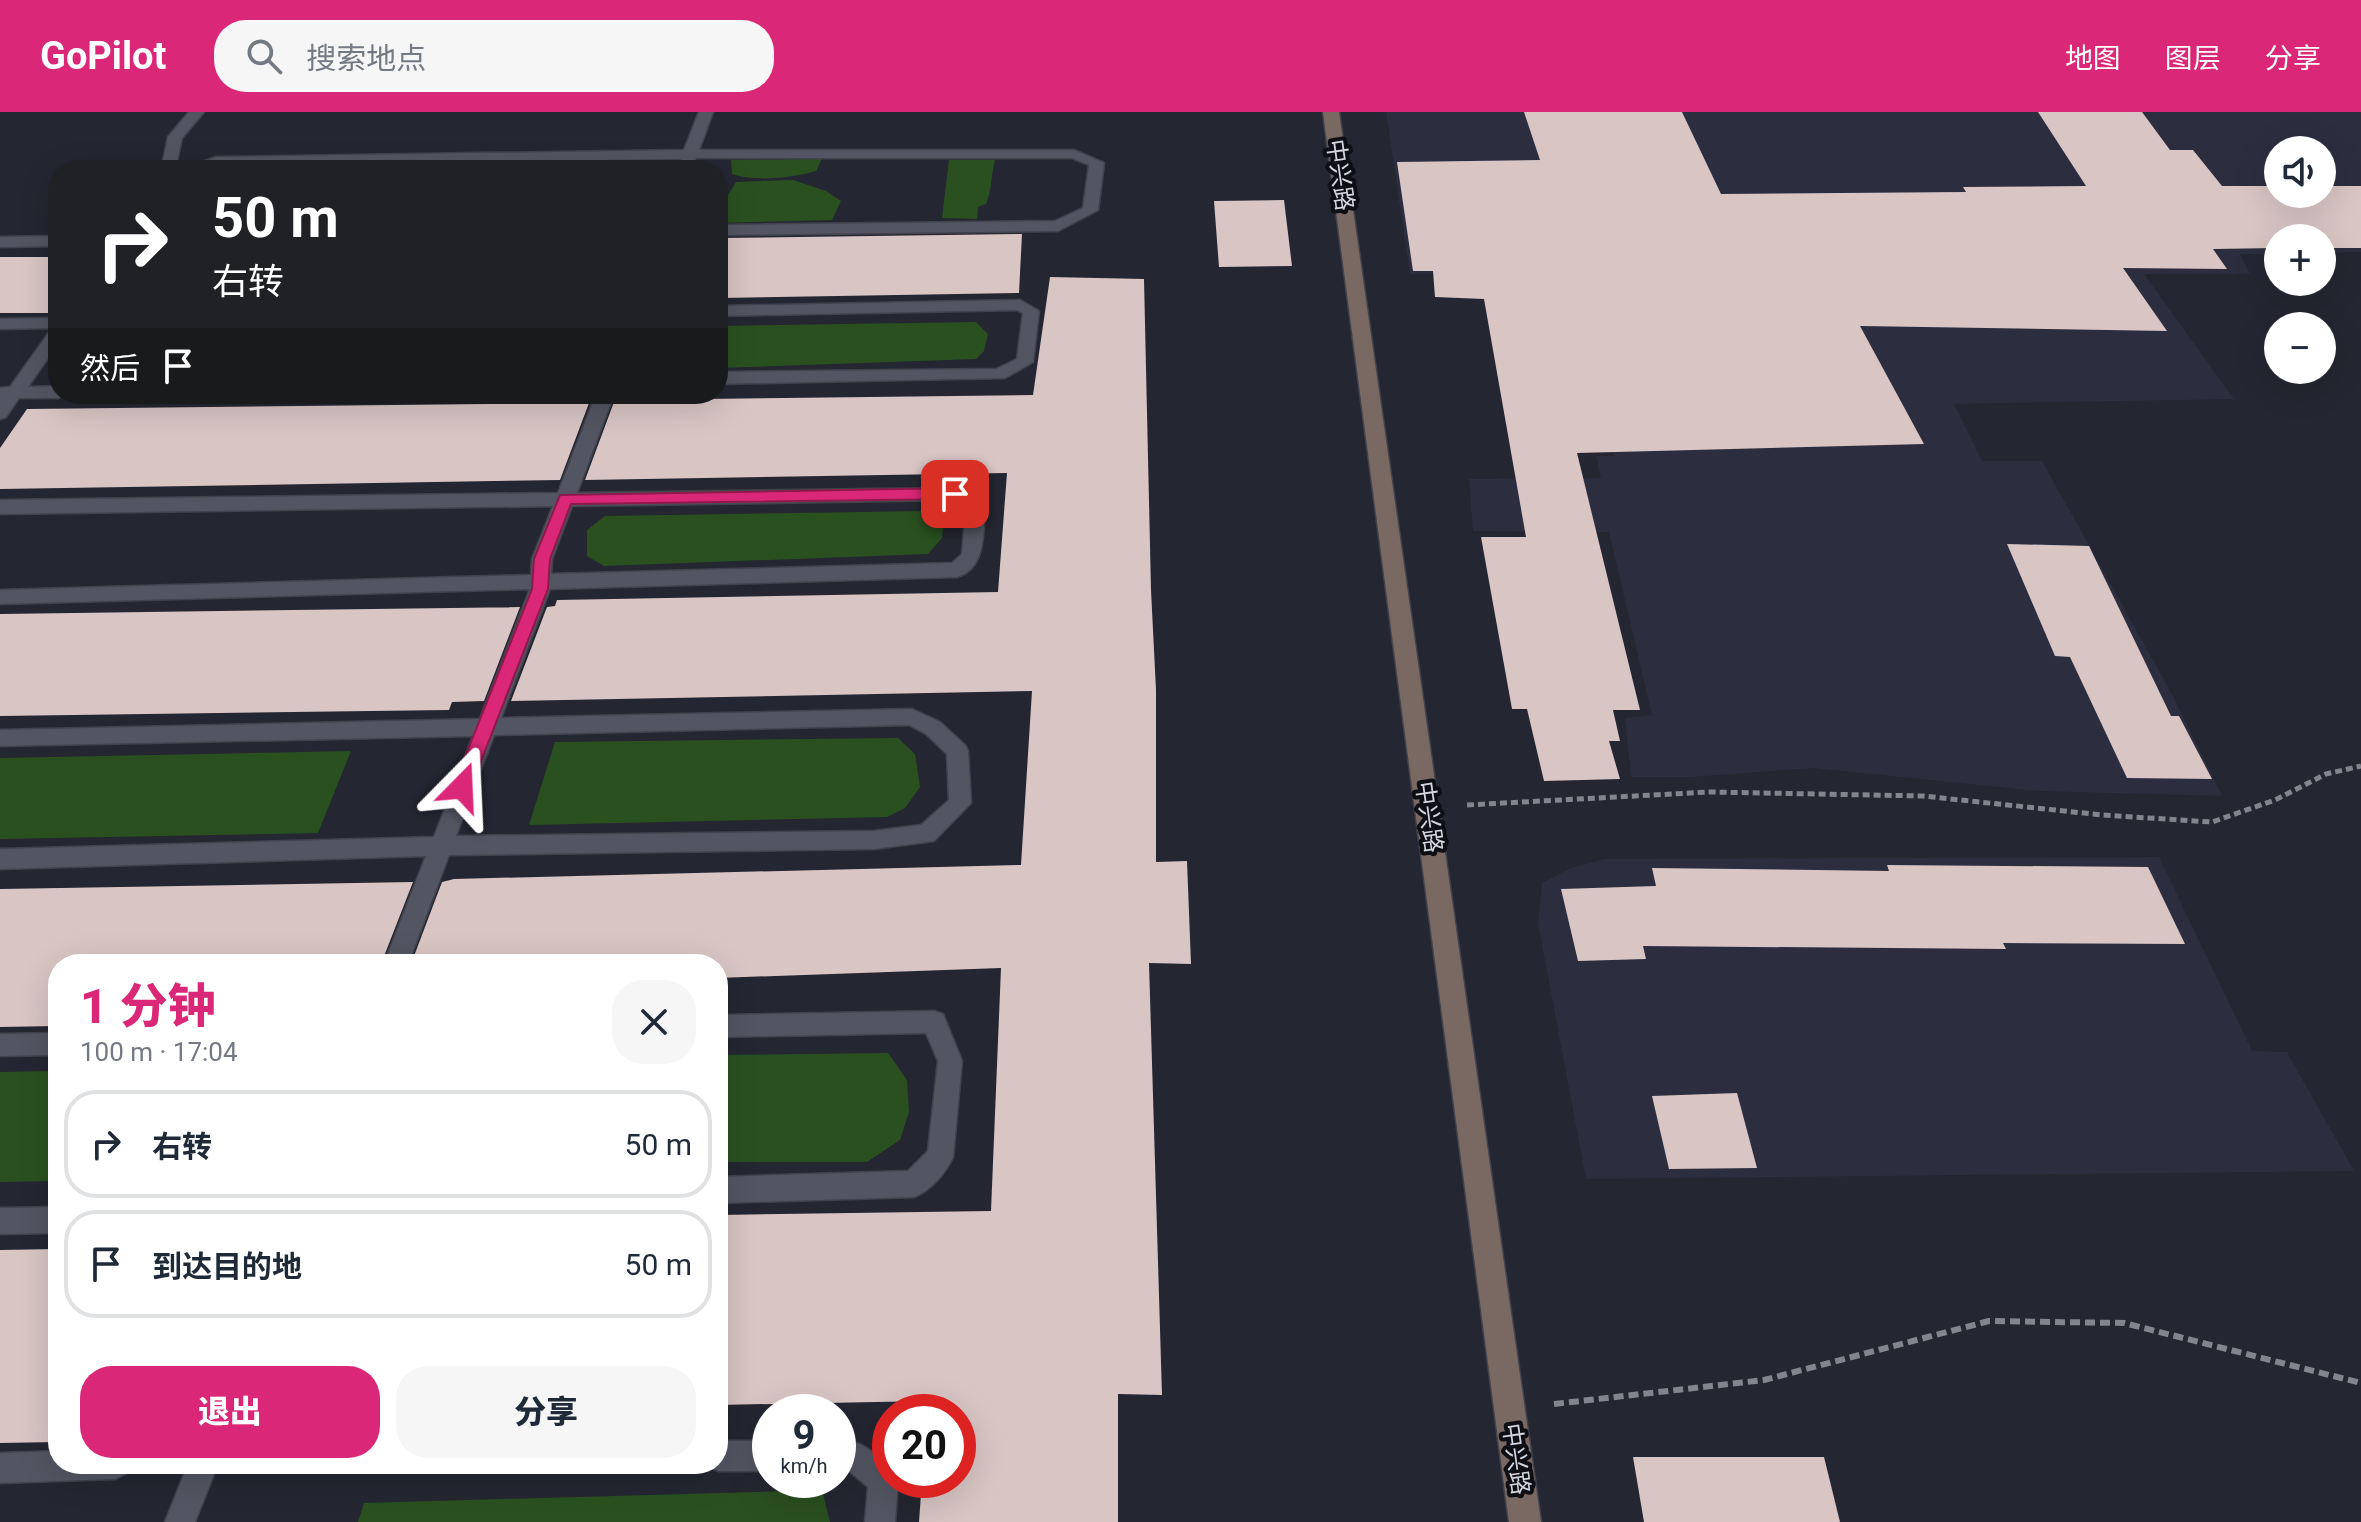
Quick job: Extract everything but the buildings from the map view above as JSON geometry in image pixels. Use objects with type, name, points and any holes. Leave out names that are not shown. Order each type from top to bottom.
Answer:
[{"type":"main road","name":"中兴路","points":[[1331,112],[1525,1522]]},
{"type":"lane","points":[[170,160],[175,137],[197,112]]},
{"type":"lane","points":[[688,160],[706,112]]},
{"type":"lane","points":[[284,160],[690,154],[1074,154],[1097,163],[1090,210],[1058,226],[728,230]]},
{"type":"lane","points":[[0,242],[48,241]]},
{"type":"lane","points":[[728,311],[1020,305],[1031,311],[1025,362],[999,374],[728,378]]},
{"type":"lane","points":[[0,324],[48,323]]},
{"type":"lane","points":[[0,413],[7,393],[48,344]]},
{"type":"lane","points":[[7,393],[48,392]]},
{"type":"lane","points":[[400,954],[541,581],[542,559],[601,404]]},
{"type":"lane","points":[[0,507],[955,494],[976,504],[971,556],[957,570],[0,597]]},
{"type":"lane","points":[[0,738],[912,717],[933,728],[957,751],[960,803],[926,834],[874,840],[440,846],[0,859]]},
{"type":"lane","points":[[728,1026],[934,1022],[950,1061],[940,1157],[914,1184],[728,1190]]},
{"type":"lane","points":[[0,1045],[48,1044]]},
{"type":"lane","points":[[0,1221],[48,1220]]},
{"type":"lane","points":[[728,1456],[752,1456]]},
{"type":"lane","points":[[856,1457],[883,1481],[880,1522]]},
{"type":"lane","points":[[0,1468],[48,1466]]},
{"type":"lane","points":[[180,1522],[199,1474]]},
{"type":"path","points":[[1428,807],[1709,792],[1923,796],[2102,815],[2212,822],[2275,800],[2326,774],[2361,766]]},
{"type":"path","points":[[1509,1408],[1764,1380],[1989,1321],[2124,1323],[2361,1383]]},
{"type":"shaded area","points":[[1386,112],[2361,112],[2361,252],[2336,253],[2336,224],[2264,224],[2264,254],[2240,254],[2250,274],[2144,274],[2234,399],[1954,404],[1982,461],[2042,461],[2173,696],[2222,796],[2040,791],[1813,768],[1691,777],[1631,777],[1625,718],[1652,715],[1609,532],[1473,531],[1469,479],[1601,478],[1596,456],[1614,456],[1568,273],[1410,274]]},
{"type":"shaded area","points":[[2159,857],[2252,1051],[2287,1052],[2354,1171],[1586,1179],[1538,923],[1542,883],[1571,868],[1605,859]]},
{"type":"green space","points":[[822,159],[816,171],[796,176],[762,178],[732,174],[731,160]]},
{"type":"green space","points":[[949,160],[995,160],[988,199],[986,204],[978,207],[977,219],[942,218]]},
{"type":"green space","points":[[793,180],[826,191],[841,201],[832,220],[728,223],[728,195],[736,182]]},
{"type":"green space","points":[[976,322],[988,334],[984,351],[976,359],[728,368],[728,326]]},
{"type":"green space","points":[[928,511],[944,518],[942,538],[928,554],[604,566],[587,556],[587,530],[605,516]]},
{"type":"green space","points":[[898,738],[915,754],[920,787],[905,808],[887,817],[529,825],[555,742]]},
{"type":"green space","points":[[351,751],[318,833],[0,839],[0,758]]},
{"type":"green space","points":[[888,1053],[907,1080],[909,1112],[900,1140],[867,1162],[728,1162],[728,1055]]},
{"type":"green space","points":[[48,1071],[48,1181],[0,1182],[0,1072]]},
{"type":"green space","points":[[752,1492],[752,1498],[824,1498],[830,1522],[358,1522],[364,1503]]},
{"type":"route","points":[[462,787],[540,589],[542,559],[565,499],[955,494]]}]
